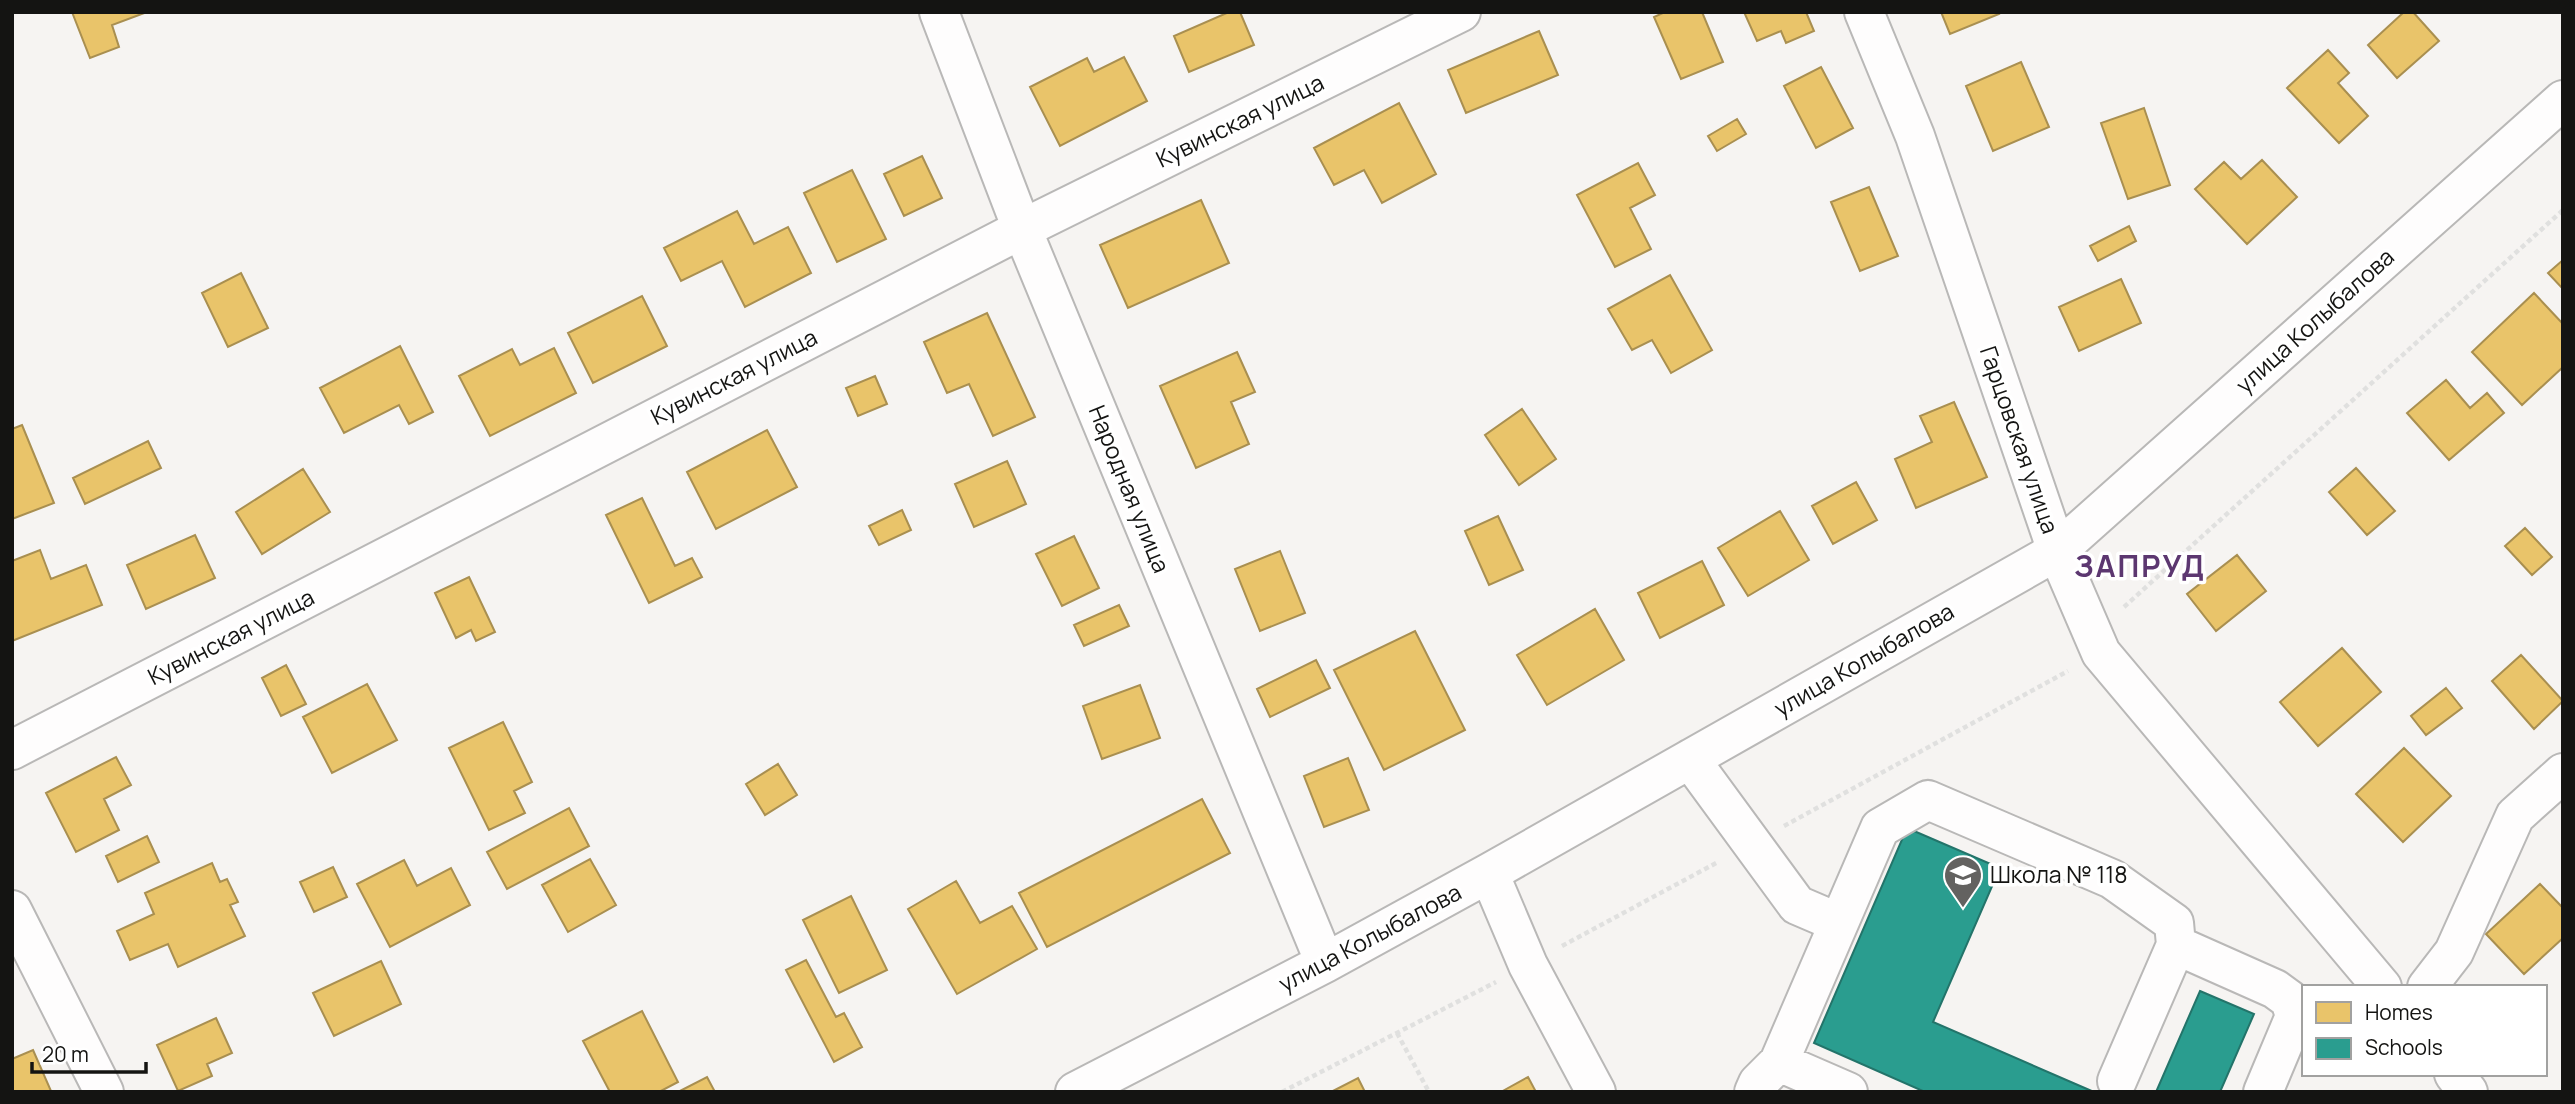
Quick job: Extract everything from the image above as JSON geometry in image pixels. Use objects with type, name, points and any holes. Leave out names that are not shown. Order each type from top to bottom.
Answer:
[{"type":"street","name":"Народная улица","points":[[939,12],[1022,229],[1325,963]]},
{"type":"street","name":"Кувинская улица","points":[[12,750],[1022,229],[1461,12]]},
{"type":"street","name":"Гарцовская улица","points":[[1864,12],[1915,136],[2057,551],[2101,653],[2380,985]]},
{"type":"street","name":"улица Колыбалова","points":[[1075,1092],[1325,963],[1489,873],[2057,551],[2563,100]]},
{"type":"street","points":[[1690,760],[1797,905],[1839,923]]},
{"type":"street","points":[[2429,985],[2454,952],[2515,816],[2563,774]]},
{"type":"street","points":[[1754,1092],[1758,1083],[1779,1062],[1880,828],[1927,800],[2112,879],[2174,923],[2176,945],[2117,1082]]},
{"type":"street","points":[[1489,873],[1528,965],[1596,1092]]},
{"type":"street","points":[[12,910],[104,1092]]},
{"type":"street","points":[[2176,945],[2275,989],[2290,1000],[2295,1016],[2263,1092]]},
{"type":"street","points":[[1779,1062],[1848,1092]]},
{"type":"street","points":[[2456,1076],[2468,1092]]},
{"type":"path","points":[[1282,1092],[1528,965],[2101,653],[2126,603],[2563,209]]},
{"type":"path","points":[[1397,1033],[1429,1092]]},
{"type":"building: Homes","points":[[72,12],[147,12],[112,25],[119,47],[90,58]]},
{"type":"building: Homes","points":[[1229,12],[1240,12],[1254,45],[1189,72],[1174,36]]},
{"type":"building: Homes","points":[[1665,12],[1702,12],[1723,62],[1681,79],[1654,17]]},
{"type":"building: Homes","points":[[1744,12],[1806,12],[1814,31],[1786,43],[1781,31],[1757,41]]},
{"type":"building: Homes","points":[[1941,12],[1998,12],[1999,14],[1950,34]]},
{"type":"building: Homes","points":[[2404,12],[2413,12],[2439,41],[2397,78],[2368,45]]},
{"type":"building: Homes","points":[[1539,31],[1558,75],[1466,113],[1448,70]]},
{"type":"building: Homes","points":[[2328,50],[2349,73],[2338,83],[2368,116],[2339,143],[2287,88]]},
{"type":"building: Homes","points":[[1124,57],[1147,101],[1060,146],[1030,87],[1087,58],[1094,72]]},
{"type":"building: Homes","points":[[2021,62],[2049,127],[1993,151],[1966,86]]},
{"type":"building: Homes","points":[[1821,67],[1853,128],[1816,148],[1784,86]]},
{"type":"building: Homes","points":[[1399,103],[1436,174],[1382,203],[1364,170],[1334,185],[1314,148]]},
{"type":"building: Homes","points":[[2144,108],[2170,185],[2128,199],[2101,123]]},
{"type":"building: Homes","points":[[1737,119],[1746,134],[1717,151],[1708,136]]},
{"type":"building: Homes","points":[[922,156],[942,198],[904,216],[884,174]]},
{"type":"building: Homes","points":[[2262,160],[2297,197],[2247,244],[2195,189],[2224,162],[2241,179]]},
{"type":"building: Homes","points":[[1638,163],[1655,195],[1630,208],[1651,249],[1615,267],[1577,195]]},
{"type":"building: Homes","points":[[852,170],[886,239],[837,262],[804,193]]},
{"type":"building: Homes","points":[[1869,187],[1898,256],[1860,271],[1831,202]]},
{"type":"building: Homes","points":[[1201,200],[1229,263],[1128,308],[1100,245]]},
{"type":"building: Homes","points":[[737,211],[754,244],[788,227],[811,273],[745,307],[722,261],[681,281],[664,248]]},
{"type":"building: Homes","points":[[2129,226],[2136,241],[2098,261],[2090,246]]},
{"type":"building: Homes","points":[[2563,260],[2563,289],[2548,273]]},
{"type":"building: Homes","points":[[241,273],[268,328],[228,347],[202,293]]},
{"type":"building: Homes","points":[[1670,275],[1712,350],[1671,373],[1652,340],[1632,350],[1608,309]]},
{"type":"building: Homes","points":[[2121,279],[2141,323],[2079,351],[2059,307]]},
{"type":"building: Homes","points":[[2534,293],[2563,324],[2563,367],[2522,405],[2472,352]]},
{"type":"building: Homes","points":[[642,296],[667,346],[593,383],[568,333]]},
{"type":"building: Homes","points":[[987,313],[1035,417],[993,436],[969,384],[947,393],[924,342]]},
{"type":"building: Homes","points":[[400,346],[433,412],[409,424],[399,405],[344,433],[320,388]]},
{"type":"building: Homes","points":[[554,348],[576,393],[490,436],[459,376],[512,349],[520,365]]},
{"type":"building: Homes","points":[[1237,352],[1255,392],[1231,402],[1249,444],[1196,468],[1160,386]]},
{"type":"building: Homes","points":[[875,376],[887,404],[858,416],[846,388]]},
{"type":"building: Homes","points":[[2446,380],[2470,408],[2487,393],[2504,413],[2449,460],[2407,413]]},
{"type":"building: Homes","points":[[1954,402],[1987,477],[1916,508],[1895,459],[1932,442],[1920,416]]},
{"type":"building: Homes","points":[[1522,409],[1556,459],[1519,485],[1485,435]]},
{"type":"building: Homes","points":[[22,425],[54,503],[12,519],[12,429]]},
{"type":"building: Homes","points":[[767,430],[797,487],[716,529],[687,472]]},
{"type":"building: Homes","points":[[148,441],[161,468],[85,504],[73,478]]},
{"type":"building: Homes","points":[[1007,461],[1026,504],[974,527],[955,484]]},
{"type":"building: Homes","points":[[2356,468],[2395,511],[2367,535],[2329,492]]},
{"type":"building: Homes","points":[[303,469],[330,512],[262,554],[236,512]]},
{"type":"building: Homes","points":[[1856,482],[1877,520],[1833,544],[1812,506]]},
{"type":"building: Homes","points":[[642,498],[675,566],[692,558],[702,577],[649,603],[606,515]]},
{"type":"building: Homes","points":[[902,510],[911,530],[879,545],[869,526]]},
{"type":"building: Homes","points":[[1780,511],[1809,560],[1748,596],[1718,548]]},
{"type":"building: Homes","points":[[1498,516],[1523,570],[1489,585],[1465,531]]},
{"type":"building: Homes","points":[[2525,528],[2552,557],[2532,575],[2505,546]]},
{"type":"building: Homes","points":[[195,535],[215,578],[146,609],[127,565]]},
{"type":"building: Homes","points":[[1074,536],[1099,588],[1062,606],[1036,554]]},
{"type":"building: Homes","points":[[40,550],[51,579],[86,565],[102,605],[12,641],[12,561]]},
{"type":"building: Homes","points":[[1280,551],[1305,613],[1260,631],[1235,569]]},
{"type":"building: Homes","points":[[2237,555],[2266,591],[2216,631],[2187,594]]},
{"type":"building: Homes","points":[[1702,561],[1724,605],[1660,638],[1638,593]]},
{"type":"building: Homes","points":[[469,577],[495,632],[476,641],[471,630],[456,638],[435,593]]},
{"type":"building: Homes","points":[[1119,605],[1129,626],[1084,646],[1074,625]]},
{"type":"building: Homes","points":[[1595,609],[1624,660],[1547,705],[1517,655]]},
{"type":"building: Homes","points":[[1415,631],[1465,730],[1384,770],[1334,670]]},
{"type":"building: Homes","points":[[2342,648],[2381,692],[2318,746],[2280,702]]},
{"type":"building: Homes","points":[[2521,655],[2563,701],[2534,729],[2492,681]]},
{"type":"building: Homes","points":[[1316,660],[1330,688],[1270,717],[1257,689]]},
{"type":"building: Homes","points":[[286,665],[306,704],[281,716],[262,678]]},
{"type":"building: Homes","points":[[367,684],[397,740],[332,773],[303,717]]},
{"type":"building: Homes","points":[[1140,685],[1160,738],[1102,759],[1083,706]]},
{"type":"building: Homes","points":[[2446,688],[2462,708],[2426,735],[2411,716]]},
{"type":"building: Homes","points":[[503,722],[532,782],[514,791],[525,813],[489,830],[449,748]]},
{"type":"building: Homes","points":[[2404,748],[2451,796],[2403,842],[2356,794]]},
{"type":"building: Homes","points":[[116,757],[131,785],[104,799],[119,830],[76,852],[46,793]]},
{"type":"building: Homes","points":[[1348,758],[1369,810],[1324,827],[1304,776]]},
{"type":"building: Homes","points":[[778,764],[797,795],[765,815],[746,784]]},
{"type":"building: Homes","points":[[1202,799],[1230,853],[1047,947],[1019,893]]},
{"type":"building: Homes","points":[[569,808],[589,846],[507,889],[487,852]]},
{"type":"building: Homes","points":[[147,836],[159,862],[118,882],[106,856]]},
{"type":"building: Homes","points":[[590,859],[616,905],[568,932],[542,885]]},
{"type":"building: Homes","points":[[404,860],[417,886],[451,868],[470,905],[390,947],[357,884]]},
{"type":"building: Homes","points":[[212,863],[220,882],[227,879],[238,902],[230,905],[245,936],[178,967],[168,944],[130,960],[117,931],[154,914],[145,893]]},
{"type":"building: Homes","points":[[333,867],[347,897],[314,912],[300,882]]},
{"type":"building: Homes","points":[[956,881],[980,923],[1012,906],[1037,949],[957,994],[908,909]]},
{"type":"building: Homes","points":[[2540,884],[2563,908],[2563,938],[2524,974],[2486,934]]},
{"type":"building: Homes","points":[[851,896],[887,970],[839,993],[803,920]]},
{"type":"building: Homes","points":[[806,960],[836,1017],[844,1013],[862,1047],[834,1062],[786,970]]},
{"type":"building: Homes","points":[[381,961],[401,1004],[334,1036],[313,993]]},
{"type":"building: Homes","points":[[642,1011],[678,1082],[659,1092],[610,1092],[583,1041]]},
{"type":"building: Homes","points":[[216,1018],[232,1053],[207,1064],[212,1076],[178,1091],[157,1045]]},
{"type":"building: Homes","points":[[33,1050],[51,1091],[12,1092],[12,1059]]},
{"type":"building: Homes","points":[[707,1077],[715,1092],[678,1092]]},
{"type":"building: Homes","points":[[1528,1077],[1536,1092],[1501,1092]]},
{"type":"building: Homes","points":[[1358,1078],[1365,1092],[1331,1092]]},
{"type":"building: Schools","points":[[1907,828],[2000,868],[1933,1022],[2094,1092],[1925,1092],[1814,1043]]},
{"type":"building: Schools","points":[[2200,991],[2254,1014],[2220,1092],[2156,1092]]},
{"type":"place","name":"Школа № 118","points":[[1963,909]]},
{"type":"district","name":"ЗАПРУД","points":[[2140,567]]}]
